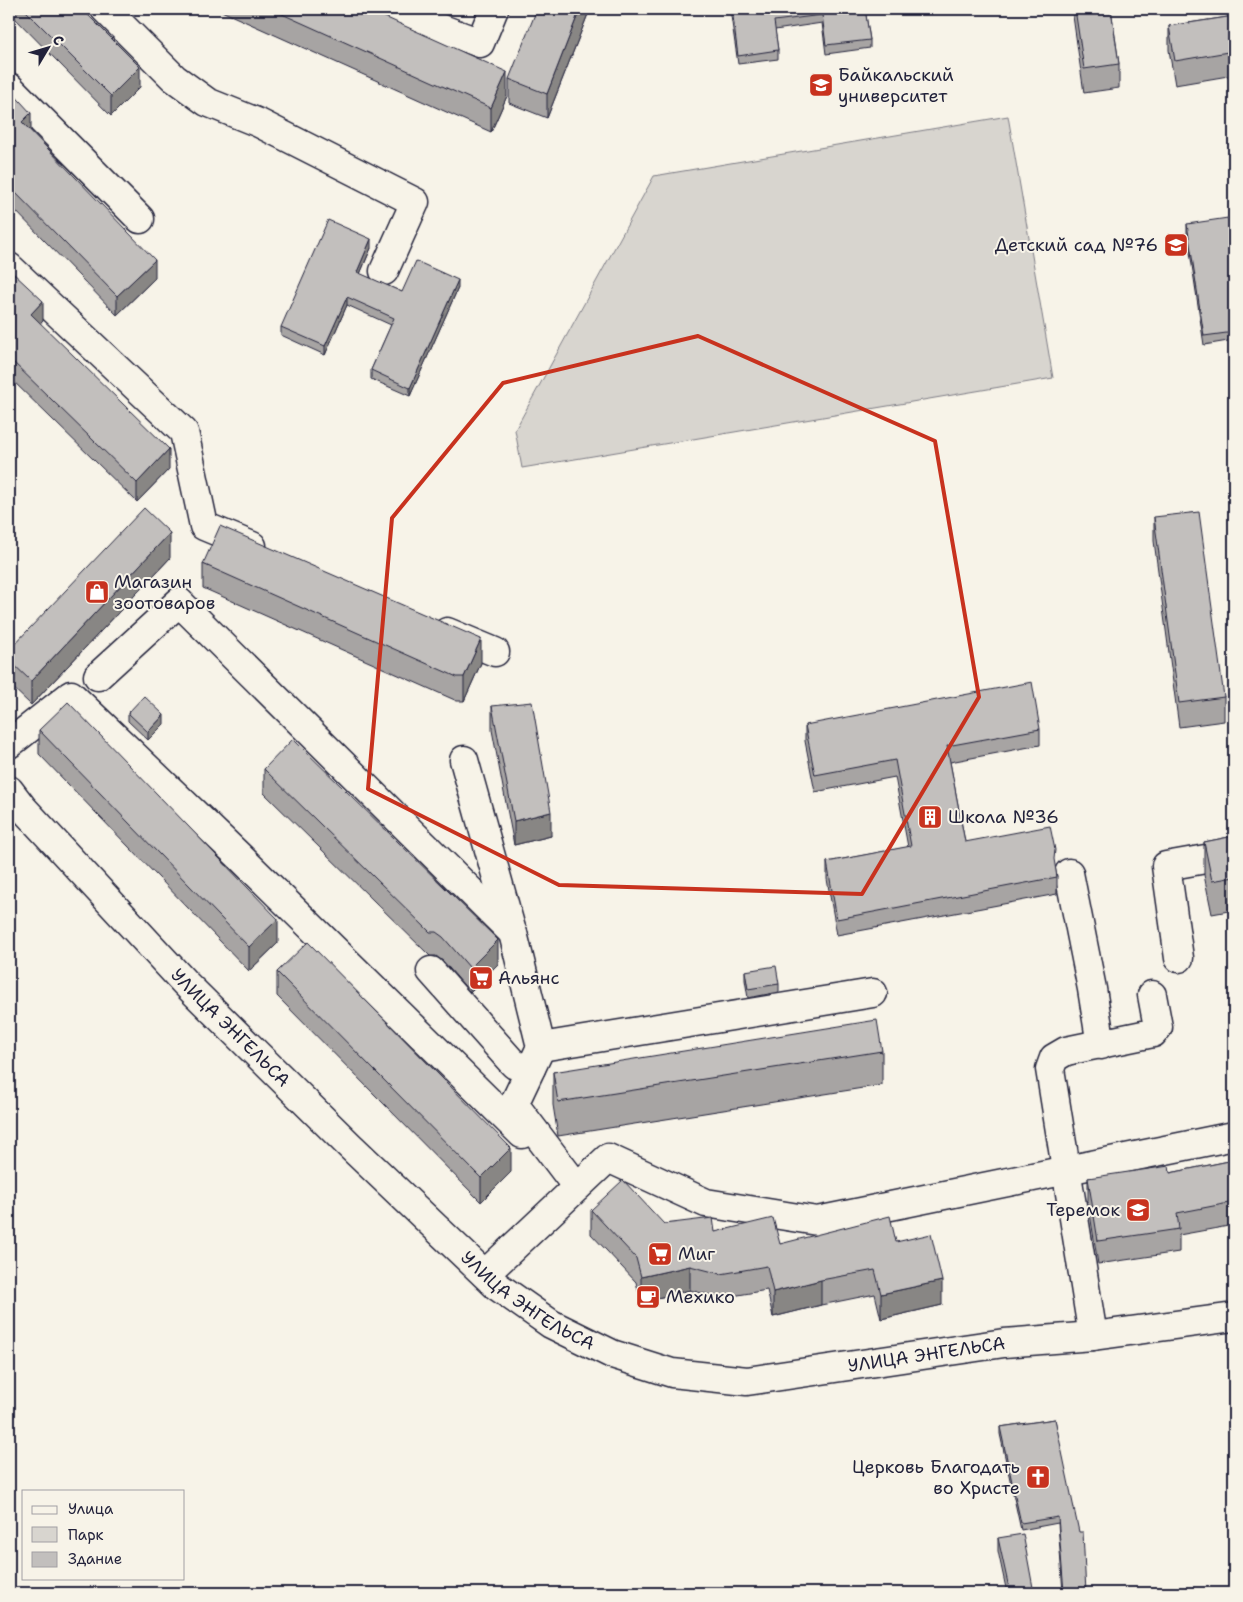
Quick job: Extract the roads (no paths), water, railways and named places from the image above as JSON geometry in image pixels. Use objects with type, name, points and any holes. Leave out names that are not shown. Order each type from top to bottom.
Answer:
[{"type":"street","points":[[105,9],[174,78],[207,102],[259,124],[415,202],[384,271]]},
{"type":"street","points":[[388,9],[480,43],[494,9]]},
{"type":"street","points":[[9,87],[140,219]]},
{"type":"street","points":[[9,267],[184,432],[204,526],[278,558]]},
{"type":"street","points":[[98,676],[179,602],[513,933]]},
{"type":"street","points":[[423,621],[495,652]]},
{"type":"street","points":[[9,744],[71,695],[238,855],[577,1187]]},
{"type":"street","points":[[464,760],[513,933],[536,1058],[514,1104],[577,1187]]},
{"type":"street","name":"УЛИЦА ЭНГЕЛЬСА","points":[[9,790],[22,807],[192,990],[349,1145],[497,1286],[551,1324],[612,1354],[672,1373],[747,1381],[1004,1343],[1093,1336],[1234,1317]]},
{"type":"street","points":[[1179,958],[1166,866],[1234,854]]},
{"type":"street","points":[[1069,873],[1101,1045]]},
{"type":"street","points":[[430,971],[511,1061],[516,1064],[536,1058],[873,992]]},
{"type":"street","points":[[1093,1336],[1050,1069],[1054,1058],[1066,1051],[1154,1034],[1158,1027],[1152,995]]},
{"type":"street","points":[[485,1274],[608,1158],[706,1203],[817,1221],[1234,1136]]},
{"type":"place","name":"Байкальский университет","points":[[821,85]]},
{"type":"place","name":"Детский сад №76","points":[[1176,245]]},
{"type":"place","name":"Магазин зоотоваров","points":[[97,592]]},
{"type":"place","name":"Школа №36","points":[[930,817]]},
{"type":"place","name":"Альянс","points":[[481,978]]},
{"type":"place","name":"Теремок","points":[[1138,1210]]},
{"type":"place","name":"Миг","points":[[660,1254]]},
{"type":"place","name":"Мехико","points":[[648,1297]]},
{"type":"place","name":"Церковь Благодать во Христе","points":[[1038,1477]]}]
